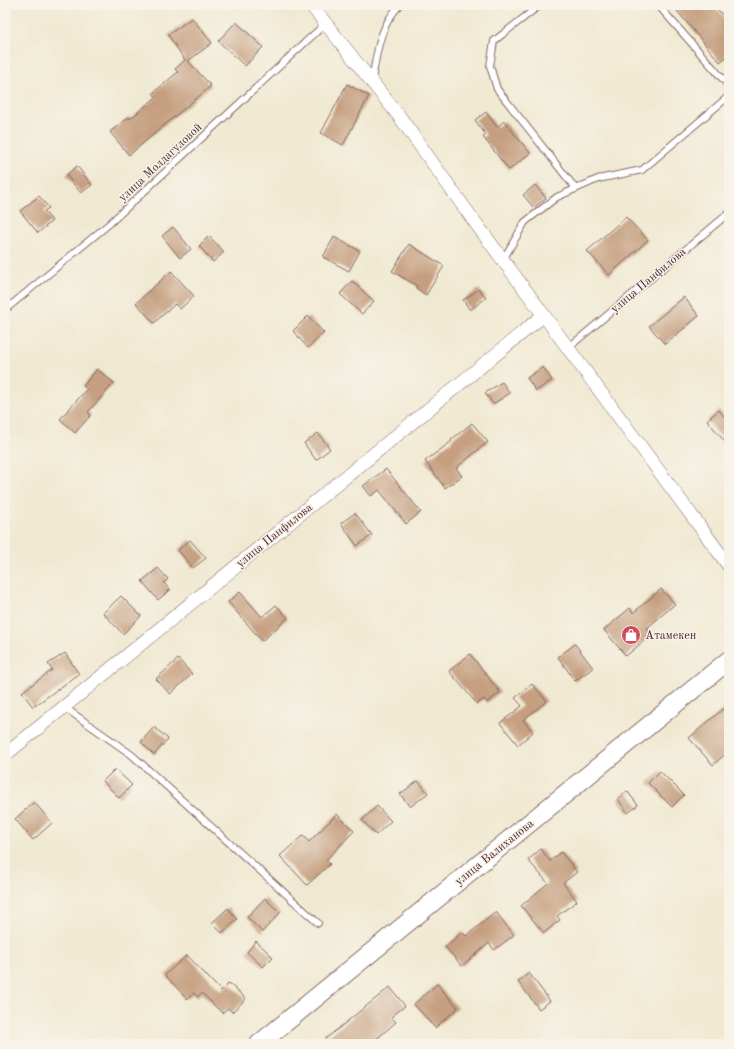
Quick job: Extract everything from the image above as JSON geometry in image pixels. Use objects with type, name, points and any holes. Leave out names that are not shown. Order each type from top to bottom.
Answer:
[{"type":"main road","name":"улица Валиханова","points":[[259,1044],[729,660]]},
{"type":"street","points":[[311,5],[399,116],[503,260],[729,566]]},
{"type":"street","name":"улица Панфилова","points":[[5,755],[544,315]]},
{"type":"lane","points":[[372,82],[380,36],[392,13],[400,5]]},
{"type":"lane","points":[[540,5],[494,41],[490,66],[497,89],[576,189]]},
{"type":"lane","points":[[658,5],[729,86]]},
{"type":"lane","name":"улица Молдагуловой","points":[[5,310],[109,224],[325,24]]},
{"type":"lane","points":[[503,260],[525,222],[557,197],[598,180],[642,170],[729,96]]},
{"type":"lane","name":"улица Панфилова","points":[[568,348],[729,213]]},
{"type":"lane","points":[[64,707],[132,755],[318,923]]},
{"type":"building","points":[[672,5],[714,5],[729,23],[729,55],[720,62]]},
{"type":"building","points":[[192,18],[212,43],[188,61],[211,86],[129,155],[110,132],[129,117],[130,119],[156,97],[153,93],[178,72],[175,69],[185,60],[168,35]]},
{"type":"building","points":[[236,22],[263,47],[245,66],[218,41]]},
{"type":"building","points":[[347,84],[369,96],[343,145],[321,133]]},
{"type":"building","points":[[486,112],[497,127],[504,121],[530,153],[509,170],[483,137],[486,135],[475,120]]},
{"type":"building","points":[[77,166],[92,185],[81,193],[66,175]]},
{"type":"building","points":[[535,185],[546,198],[534,208],[523,195]]},
{"type":"building","points":[[39,196],[49,208],[44,211],[52,221],[38,233],[20,211]]},
{"type":"building","points":[[626,217],[648,240],[609,275],[587,251]]},
{"type":"building","points":[[173,227],[191,249],[180,258],[162,236]]},
{"type":"building","points":[[209,236],[224,252],[213,262],[199,246]]},
{"type":"building","points":[[334,237],[360,251],[349,271],[323,257]]},
{"type":"building","points":[[409,244],[444,266],[426,295],[416,288],[417,286],[392,271]]},
{"type":"building","points":[[171,271],[194,296],[180,309],[175,304],[154,323],[136,303]]},
{"type":"building","points":[[352,281],[374,301],[362,314],[340,294]]},
{"type":"building","points":[[479,289],[486,298],[470,310],[463,300]]},
{"type":"building","points":[[684,297],[699,316],[665,344],[649,326]]},
{"type":"building","points":[[308,316],[324,333],[308,348],[293,331]]},
{"type":"building","points":[[543,367],[552,380],[536,391],[527,378]]},
{"type":"building","points":[[97,369],[114,383],[88,412],[91,415],[75,433],[60,419],[87,389],[83,386]]},
{"type":"building","points":[[502,382],[510,393],[493,404],[485,393]]},
{"type":"building","points":[[719,410],[729,422],[729,447],[707,420]]},
{"type":"building","points":[[472,423],[488,442],[456,468],[462,476],[445,488],[425,461],[452,441],[451,440]]},
{"type":"building","points":[[318,433],[330,449],[316,460],[304,443]]},
{"type":"building","points":[[386,469],[421,512],[406,524],[379,490],[371,496],[363,486]]},
{"type":"building","points":[[355,513],[372,535],[357,546],[341,523]]},
{"type":"building","points":[[190,540],[206,558],[193,568],[178,550]]},
{"type":"building","points":[[158,568],[168,579],[164,583],[170,590],[158,600],[142,581]]},
{"type":"building","points":[[661,589],[675,604],[647,628],[652,634],[626,656],[604,630],[630,608],[633,613]]},
{"type":"building","points":[[240,592],[262,617],[276,605],[288,618],[262,641],[228,602]]},
{"type":"building","points":[[121,596],[141,616],[123,634],[103,613]]},
{"type":"building","points":[[575,644],[593,668],[575,681],[558,657]]},
{"type":"building","points":[[65,653],[79,674],[33,707],[22,692],[52,670],[48,664]]},
{"type":"building","points":[[470,654],[500,692],[487,703],[484,699],[477,704],[449,671]]},
{"type":"building","points":[[178,659],[192,674],[170,694],[156,679]]},
{"type":"building","points":[[532,684],[547,701],[523,720],[533,732],[518,745],[500,723],[522,706],[515,698]]},
{"type":"building","points":[[723,709],[729,716],[729,751],[713,765],[689,738]]},
{"type":"building","points":[[154,727],[168,739],[154,755],[141,742]]},
{"type":"building","points":[[115,769],[132,785],[119,798],[103,781]]},
{"type":"building","points":[[660,771],[684,795],[672,807],[648,783]]},
{"type":"building","points":[[418,781],[428,793],[410,807],[400,794]]},
{"type":"building","points":[[627,791],[638,805],[628,813],[618,799]]},
{"type":"building","points":[[34,802],[52,823],[33,840],[15,819]]},
{"type":"building","points":[[377,806],[391,821],[376,835],[362,820]]},
{"type":"building","points":[[337,814],[354,831],[326,860],[330,864],[307,885],[280,856],[303,835],[309,842]]},
{"type":"building","points":[[541,849],[550,861],[561,852],[577,872],[563,883],[577,901],[557,916],[560,920],[544,933],[521,906],[548,883],[528,860]]},
{"type":"building","points":[[265,898],[280,913],[262,932],[247,917]]},
{"type":"building","points":[[228,908],[237,919],[222,933],[212,923]]},
{"type":"building","points":[[496,912],[514,935],[494,950],[489,943],[462,966],[445,947],[462,932],[466,936]]},
{"type":"building","points":[[256,941],[273,957],[263,967],[247,952]]},
{"type":"building","points":[[187,955],[221,991],[229,983],[246,999],[232,1012],[228,1008],[222,1013],[202,993],[197,997],[194,993],[187,999],[165,975]]},
{"type":"building","points":[[529,973],[550,1001],[539,1009],[518,982]]},
{"type":"building","points":[[437,984],[458,1008],[435,1028],[414,1004]]},
{"type":"building","points":[[390,987],[405,1006],[391,1017],[396,1022],[371,1044],[319,1044]]},
{"type":"place","name":"Атамекен","points":[[631,635]]}]
